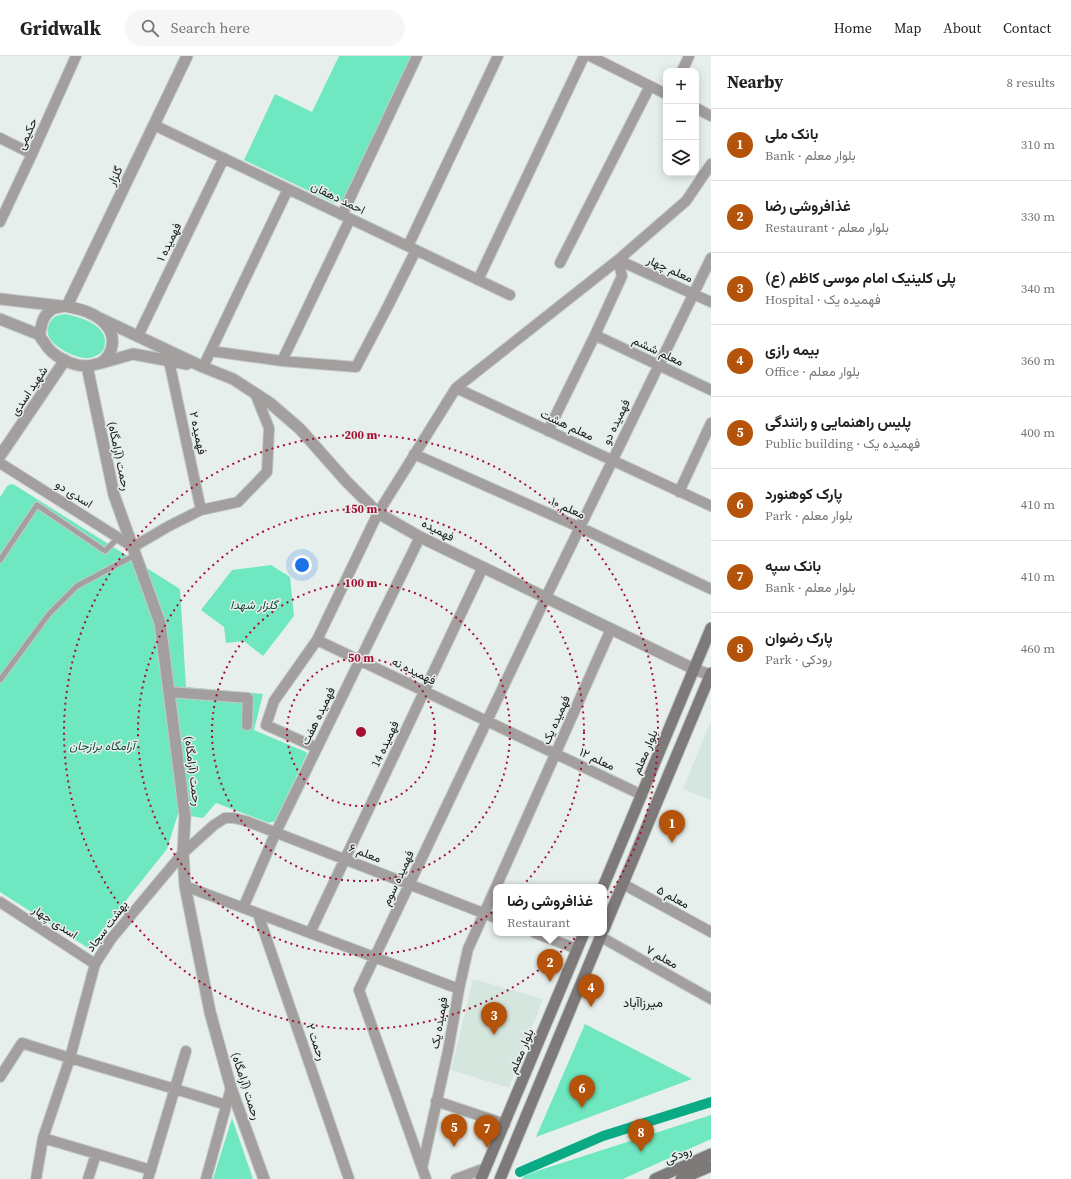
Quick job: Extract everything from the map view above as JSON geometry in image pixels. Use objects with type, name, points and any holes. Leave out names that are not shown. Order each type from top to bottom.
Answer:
[{"type":"main road","name":"بلوار معلم","points":[[604,884],[711,628]]},
{"type":"main road","points":[[607,921],[711,674]]},
{"type":"main road","name":"بلوار معلم","points":[[481,1179],[583,936]]},
{"type":"main road","points":[[500,1179],[601,936]]},
{"type":"main road","name":"رودکی","points":[[656,1179],[711,1154]]},
{"type":"main road","name":"رودکی","points":[[681,1179],[711,1166]]},
{"type":"street","name":"حکیمی","points":[[0,222],[76,56]]},
{"type":"street","name":"گلزار","points":[[66,306],[187,56]]},
{"type":"street","points":[[282,361],[418,56]]},
{"type":"street","points":[[211,351],[282,361],[356,367],[388,306],[412,248],[498,56]]},
{"type":"street","points":[[478,280],[584,56]]},
{"type":"street","points":[[590,56],[602,59],[663,92]]},
{"type":"street","points":[[683,68],[689,56]]},
{"type":"street","points":[[560,263],[650,86]]},
{"type":"street","points":[[699,110],[711,116]]},
{"type":"street","name":"احمد دهقان","points":[[154,125],[510,295]]},
{"type":"street","points":[[0,138],[32,154]]},
{"type":"street","name":"فهمیده ۱","points":[[138,336],[224,158]]},
{"type":"street","points":[[317,748],[266,725],[274,701],[317,640],[378,513],[456,388],[618,260],[686,201],[711,164]]},
{"type":"street","points":[[203,367],[288,189]]},
{"type":"street","name":"فهمیده دو","points":[[546,597],[711,258]]},
{"type":"street","points":[[548,431],[622,276],[618,260]]},
{"type":"street","name":"معلم چهار","points":[[618,260],[711,302]]},
{"type":"street","points":[[0,299],[78,308],[203,367]]},
{"type":"street","points":[[66,306],[51,309],[42,320],[40,335],[46,347],[65,360],[75,364],[87,366],[133,354],[203,367]]},
{"type":"street","points":[[97,317],[106,325],[113,337],[111,352],[101,363]]},
{"type":"street","points":[[0,319],[40,335]]},
{"type":"street","name":"معلم ششم","points":[[595,335],[711,390]]},
{"type":"street","name":"شهید اسدی","points":[[0,456],[65,360]]},
{"type":"street","name":"فهمیده ۲","points":[[169,361],[201,510]]},
{"type":"street","name":"رحمت (آرامگاه)","points":[[87,366],[114,495],[160,623],[185,816],[183,853],[185,886],[210,1012],[231,1088],[264,1179]]},
{"type":"street","name":"فهمیده","points":[[203,367],[232,379],[270,403],[300,429],[346,481],[378,513],[420,537],[694,669],[711,674]]},
{"type":"street","name":"معلم هشت","points":[[456,388],[711,506]]},
{"type":"street","points":[[135,551],[169,526],[201,510],[238,502],[267,472],[269,428],[254,393]]},
{"type":"street","points":[[679,492],[711,423]]},
{"type":"street","name":"معلم ۱۰","points":[[414,454],[580,527],[711,589]]},
{"type":"street","name":"اسدی دو","points":[[0,463],[118,538],[135,551]]},
{"type":"street","name":"فهمیده هفت","points":[[244,908],[276,832],[420,537]]},
{"type":"street","name":"فهمیده 14","points":[[310,933],[484,567]]},
{"type":"street","name":"فهمیده سوم","points":[[426,1179],[359,990],[546,597]]},
{"type":"street","name":"فهمیده یک","points":[[497,884],[559,755],[611,629]]},
{"type":"street","name":"فهمیده نه","points":[[317,640],[559,755]]},
{"type":"street","points":[[170,692],[248,698],[246,725]]},
{"type":"street","name":"معلم ۱۲","points":[[559,755],[642,794]]},
{"type":"street","name":"بهشت سجاد","points":[[36,1179],[44,1138],[70,1058],[95,964],[111,939],[183,853],[214,825],[226,818],[234,818],[276,832]]},
{"type":"street","name":"معلم ۶","points":[[276,832],[490,916]]},
{"type":"street","name":"معلم ۵","points":[[623,884],[711,932]]},
{"type":"street","points":[[185,886],[459,990]]},
{"type":"street","name":"اسدی چهار","points":[[0,902],[95,964]]},
{"type":"street","name":"فهمیده یک","points":[[422,1168],[448,1051],[468,949],[490,916],[493,902]]},
{"type":"street","name":"رحمت ۲","points":[[258,914],[349,1179]]},
{"type":"street","points":[[543,936],[577,949]]},
{"type":"street","name":"معلم ۷","points":[[607,936],[711,999]]},
{"type":"street","points":[[0,1077],[22,1043],[226,1105]]},
{"type":"street","points":[[44,1138],[96,1154],[149,1175],[186,1051]]},
{"type":"street","points":[[206,1179],[231,1088]]},
{"type":"street","points":[[436,1101],[504,1124]]},
{"type":"street","points":[[88,1179],[96,1154]]},
{"type":"street","points":[[456,1179],[486,1168]]},
{"type":"lane","points":[[0,560],[37,505],[105,551],[118,538]]},
{"type":"lane","points":[[0,680],[49,614],[77,586],[135,551]]},
{"type":"shaded area","points":[[711,720],[711,800],[683,789]]},
{"type":"shaded area","points":[[473,979],[543,999],[509,1088],[451,1070]]},
{"type":"green space","points":[[339,56],[411,56],[343,200],[334,203],[244,160],[275,94],[312,112]]},
{"type":"green space","points":[[65,314],[79,317],[99,328],[105,340],[103,350],[97,356],[85,358],[72,355],[59,348],[50,339],[48,329],[52,319],[58,315]]},
{"type":"green space","name":"آرامگاه برازجان","points":[[13,484],[180,589],[186,687],[263,694],[254,730],[306,752],[307,754],[275,821],[269,823],[216,803],[203,818],[178,814],[167,849],[88,948],[0,892],[0,497],[8,485]]},
{"type":"green space","name":"گلزار شهدا","points":[[271,565],[290,577],[294,616],[263,656],[244,641],[226,643],[224,627],[201,610],[232,570]]},
{"type":"green space","points":[[585,1024],[692,1079],[536,1137]]},
{"type":"green space","points":[[711,1115],[711,1139],[623,1179],[522,1179],[524,1176],[537,1171]]},
{"type":"green space","points":[[232,1118],[253,1179],[213,1179]]},
{"type":"waterway","points":[[520,1172],[603,1136],[711,1102]]},
{"type":"place","name":"بانک ملی","points":[[672,843]]},
{"type":"place","name":"غذافروشی رضا","points":[[550,982]]},
{"type":"place","name":"بیمه رازی","points":[[591,1007]]},
{"type":"place","name":"پلی کلینیک امام موسی کاظم (ع)","points":[[494,1035]]},
{"type":"place","name":"پارک کوهنورد","points":[[582,1108]]},
{"type":"place","name":"پلیس راهنمایی و رانندگی","points":[[454,1147]]},
{"type":"place","name":"بانک سپه","points":[[487,1148]]},
{"type":"place","name":"پارک رضوان","points":[[641,1152]]},
{"type":"district","name":"میرزاآباد","points":[[643,1002]]}]
